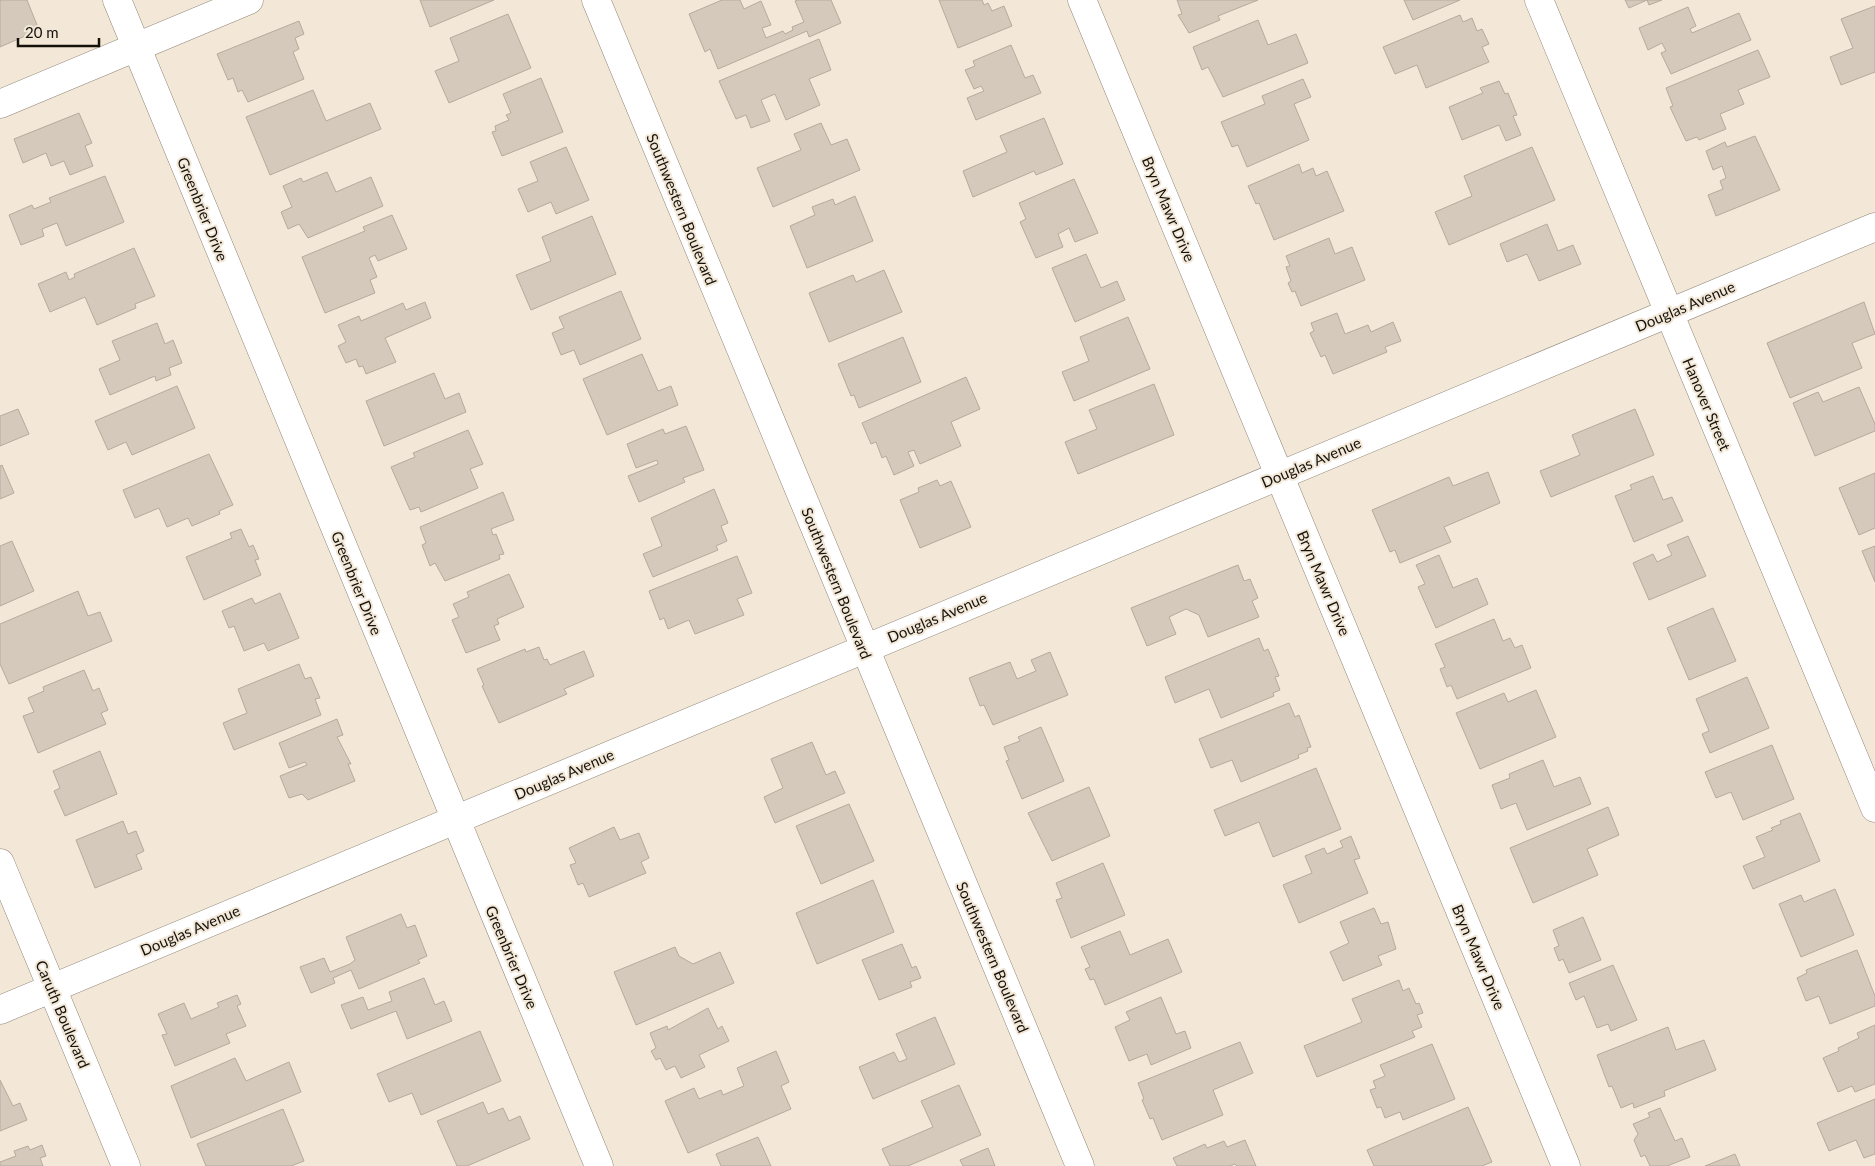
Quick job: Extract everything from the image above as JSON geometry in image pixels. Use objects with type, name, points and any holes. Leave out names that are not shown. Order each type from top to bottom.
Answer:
[{"type":"street","name":"Greenbrier Drive","points":[[117,0],[599,1166]]},
{"type":"street","points":[[0,104],[249,0]]},
{"type":"street","name":"Southwestern Boulevard","points":[[596,0],[863,648],[1080,1166]]},
{"type":"street","name":"Bryn Mawr Drive","points":[[1082,0],[1566,1166]]},
{"type":"street","name":"Hanover Street","points":[[1539,0],[1875,808]]},
{"type":"street","name":"Douglas Avenue","points":[[0,1010],[1875,227]]},
{"type":"street","name":"Caruth Boulevard","points":[[0,862],[126,1166]]},
{"type":"building","points":[[0,0],[27,0],[39,30],[0,47]]},
{"type":"building","points":[[420,0],[494,0],[430,27]]},
{"type":"building","points":[[722,0],[740,0],[744,9],[761,1],[771,25],[762,28],[766,38],[783,31],[785,34],[793,30],[792,27],[804,22],[795,1],[798,0],[831,0],[841,23],[809,37],[807,31],[718,69],[710,49],[705,52],[689,14]]},
{"type":"building","points":[[939,0],[982,0],[984,5],[988,3],[992,11],[1004,6],[1012,26],[958,48]]},
{"type":"building","points":[[1177,0],[1258,0],[1218,16],[1220,20],[1189,33],[1178,15],[1182,14]]},
{"type":"building","points":[[1404,0],[1460,0],[1413,20]]},
{"type":"building","points":[[1625,0],[1647,0],[1629,8]]},
{"type":"building","points":[[1647,0],[1662,0],[1649,5]]},
{"type":"building","points":[[1875,6],[1875,72],[1841,85],[1830,57],[1853,48],[1841,19]]},
{"type":"building","points":[[1688,7],[1696,26],[1690,29],[1692,33],[1739,13],[1751,40],[1671,74],[1661,53],[1666,51],[1662,43],[1648,50],[1639,28]]},
{"type":"building","points":[[508,14],[531,68],[449,103],[435,71],[459,61],[450,38]]},
{"type":"building","points":[[1460,15],[1463,22],[1472,18],[1477,31],[1482,29],[1489,44],[1482,47],[1489,62],[1426,88],[1417,65],[1395,74],[1383,47]]},
{"type":"building","points":[[1258,20],[1268,45],[1296,34],[1308,63],[1223,97],[1208,67],[1202,70],[1193,47]]},
{"type":"building","points":[[299,21],[304,34],[295,38],[299,49],[293,52],[304,79],[248,102],[242,90],[238,92],[233,78],[228,80],[217,54]]},
{"type":"building","points":[[819,39],[831,70],[809,79],[820,105],[786,120],[775,94],[761,100],[770,121],[751,128],[746,115],[736,119],[719,81]]},
{"type":"building","points":[[1011,45],[1025,78],[1033,75],[1041,93],[976,120],[967,98],[984,91],[981,86],[974,89],[965,70],[975,66],[973,61]]},
{"type":"building","points":[[1758,50],[1770,77],[1738,90],[1744,104],[1720,114],[1726,129],[1699,140],[1697,137],[1686,141],[1670,107],[1673,106],[1666,88]]},
{"type":"building","points":[[541,78],[563,132],[502,156],[492,132],[496,131],[495,126],[509,120],[506,115],[511,113],[503,94]]},
{"type":"building","points":[[1303,79],[1311,97],[1294,104],[1309,140],[1247,167],[1238,145],[1232,147],[1221,122],[1265,104],[1262,96]]},
{"type":"building","points":[[1499,81],[1505,94],[1508,93],[1517,115],[1513,116],[1521,135],[1506,141],[1499,125],[1462,140],[1449,107],[1483,93],[1480,88]]},
{"type":"building","points":[[313,90],[326,121],[370,103],[381,129],[270,175],[246,117]]},
{"type":"building","points":[[79,113],[92,143],[85,146],[93,166],[70,175],[64,161],[51,166],[46,153],[23,163],[14,139]]},
{"type":"building","points":[[1044,118],[1063,164],[1036,175],[1034,171],[973,197],[963,171],[1007,152],[1000,136]]},
{"type":"building","points":[[821,123],[831,145],[847,139],[860,170],[773,207],[757,168],[801,150],[794,134]]},
{"type":"building","points":[[1755,136],[1780,190],[1716,216],[1708,195],[1723,189],[1720,181],[1726,178],[1722,166],[1713,170],[1706,151],[1725,142],[1727,147]]},
{"type":"building","points":[[566,147],[589,200],[556,214],[551,202],[528,212],[518,189],[538,181],[530,162]]},
{"type":"building","points":[[1532,147],[1555,200],[1449,245],[1435,212],[1472,196],[1464,176]]},
{"type":"building","points":[[1299,164],[1302,173],[1313,168],[1316,176],[1327,171],[1344,211],[1274,240],[1259,203],[1256,204],[1248,186]]},
{"type":"building","points":[[327,172],[336,192],[371,177],[383,206],[308,238],[299,224],[288,229],[281,212],[292,207],[283,186],[301,178],[303,182]]},
{"type":"building","points":[[105,176],[124,222],[66,246],[57,223],[42,229],[44,236],[21,245],[9,215],[32,205],[34,209],[51,202],[49,198]]},
{"type":"building","points":[[1074,179],[1098,233],[1075,242],[1069,228],[1058,234],[1063,247],[1036,258],[1020,222],[1026,219],[1019,203]]},
{"type":"building","points":[[855,196],[873,241],[807,268],[790,226],[815,215],[812,207],[833,199],[835,205]]},
{"type":"building","points":[[392,215],[407,249],[378,261],[375,255],[369,258],[377,277],[370,280],[375,293],[325,313],[302,257],[365,231],[363,227]]},
{"type":"building","points":[[592,216],[616,274],[531,310],[516,275],[551,261],[542,237]]},
{"type":"building","points":[[1547,224],[1558,251],[1573,245],[1581,264],[1539,281],[1527,254],[1507,262],[1500,244]]},
{"type":"building","points":[[1329,238],[1335,254],[1352,247],[1365,280],[1301,306],[1295,291],[1292,292],[1288,283],[1291,281],[1286,267],[1290,266],[1286,256]]},
{"type":"building","points":[[134,248],[155,296],[135,304],[136,308],[97,325],[85,297],[50,312],[38,284],[66,272],[69,280],[75,277],[74,274]]},
{"type":"building","points":[[1086,254],[1101,288],[1117,281],[1125,300],[1075,322],[1052,268]]},
{"type":"building","points":[[884,270],[902,312],[829,342],[809,293],[853,275],[856,282]]},
{"type":"building","points":[[621,291],[641,339],[580,365],[574,350],[561,355],[552,333],[564,328],[559,317]]},
{"type":"building","points":[[425,302],[431,318],[385,338],[396,362],[366,374],[363,366],[359,367],[356,359],[346,363],[338,346],[346,342],[338,325],[359,316],[361,321],[403,303],[406,310]]},
{"type":"building","points":[[1864,302],[1875,334],[1852,343],[1862,368],[1790,398],[1767,343]]},
{"type":"building","points":[[1337,313],[1345,334],[1368,325],[1371,332],[1393,322],[1401,341],[1385,347],[1387,352],[1333,374],[1325,355],[1321,357],[1310,333],[1314,331],[1311,323]]},
{"type":"building","points":[[1128,317],[1150,369],[1074,401],[1062,372],[1089,361],[1080,337]]},
{"type":"building","points":[[157,323],[165,344],[173,340],[182,363],[169,368],[171,375],[156,381],[155,376],[110,395],[99,369],[120,360],[112,341]]},
{"type":"building","points":[[903,337],[921,382],[859,408],[854,395],[851,396],[838,364]]},
{"type":"building","points":[[642,354],[658,391],[671,386],[678,405],[607,435],[583,379]]},
{"type":"building","points":[[434,373],[445,399],[459,393],[466,412],[384,446],[366,401]]},
{"type":"building","points":[[966,377],[980,409],[951,422],[961,446],[920,464],[914,450],[908,452],[914,466],[894,475],[886,456],[882,458],[876,442],[871,444],[862,423]]},
{"type":"building","points":[[1154,384],[1174,435],[1078,474],[1065,442],[1097,429],[1089,410]]},
{"type":"building","points":[[177,386],[195,428],[132,455],[126,442],[108,450],[95,421]]},
{"type":"building","points":[[1859,387],[1875,424],[1875,431],[1815,456],[1793,403],[1818,392],[1823,402]]},
{"type":"building","points":[[18,409],[29,434],[0,446],[0,416]]},
{"type":"building","points":[[1635,409],[1654,455],[1551,497],[1540,471],[1580,455],[1572,435]]},
{"type":"building","points":[[686,426],[704,470],[683,478],[685,482],[639,502],[628,476],[658,464],[657,460],[636,468],[627,444],[663,429],[665,434]]},
{"type":"building","points":[[468,430],[483,464],[470,469],[478,488],[421,512],[419,507],[410,510],[391,467],[415,457],[413,453]]},
{"type":"building","points":[[209,454],[233,505],[219,511],[220,514],[192,526],[188,518],[167,527],[159,508],[135,518],[123,490]]},
{"type":"building","points":[[2,465],[14,493],[0,499],[0,466]]},
{"type":"building","points":[[1488,472],[1500,503],[1444,527],[1451,542],[1400,563],[1395,550],[1390,552],[1372,510],[1449,477],[1453,486]]},
{"type":"building","points":[[1875,473],[1875,528],[1859,535],[1839,488]]},
{"type":"building","points":[[1653,476],[1663,500],[1672,497],[1683,521],[1634,542],[1615,496],[1632,489],[1630,485]]},
{"type":"building","points":[[937,480],[940,486],[951,481],[971,527],[920,548],[900,500],[919,492],[918,488]]},
{"type":"building","points":[[714,489],[728,523],[721,526],[727,541],[716,546],[718,550],[653,577],[643,554],[662,546],[651,518]]},
{"type":"building","points":[[503,492],[514,520],[491,529],[493,535],[496,534],[504,554],[499,555],[500,559],[445,581],[435,563],[430,566],[422,545],[426,543],[420,527]]},
{"type":"building","points":[[241,529],[249,547],[253,545],[259,559],[255,560],[261,575],[204,600],[186,557],[232,538],[230,533]]},
{"type":"building","points":[[1688,536],[1706,576],[1649,600],[1633,563],[1653,554],[1657,562],[1672,555],[1667,545]]},
{"type":"building","points":[[12,541],[34,591],[0,606],[0,546]]},
{"type":"building","points":[[1875,546],[1875,582],[1862,551]]},
{"type":"building","points":[[1439,555],[1453,588],[1477,578],[1488,604],[1436,628],[1418,587],[1425,584],[1416,565]]},
{"type":"building","points":[[737,556],[752,593],[737,599],[744,615],[695,634],[689,620],[668,629],[664,618],[660,620],[649,591]]},
{"type":"building","points":[[1238,565],[1244,581],[1250,579],[1258,598],[1252,601],[1259,617],[1208,637],[1199,615],[1186,609],[1169,617],[1176,634],[1147,646],[1131,608]]},
{"type":"building","points":[[509,574],[524,607],[497,619],[499,624],[494,626],[500,640],[466,653],[452,620],[459,617],[453,604],[469,597],[467,592]]},
{"type":"building","points":[[78,591],[88,616],[100,612],[112,641],[9,684],[0,664],[0,624]]},
{"type":"building","points":[[280,593],[299,638],[268,651],[264,643],[244,651],[234,626],[229,628],[222,611],[252,598],[255,604]]},
{"type":"building","points":[[1713,608],[1736,661],[1689,680],[1667,628]]},
{"type":"building","points":[[1494,619],[1503,641],[1510,638],[1515,648],[1522,645],[1531,668],[1457,699],[1451,685],[1447,687],[1440,669],[1445,667],[1435,644]]},
{"type":"building","points":[[1259,638],[1264,651],[1268,649],[1279,676],[1275,677],[1280,690],[1273,693],[1274,696],[1221,718],[1209,689],[1175,703],[1165,677]]},
{"type":"building","points":[[539,647],[544,660],[547,659],[550,665],[584,651],[594,676],[564,689],[567,694],[499,723],[482,686],[484,685],[477,669],[525,649],[526,652]]},
{"type":"building","points":[[1050,652],[1068,695],[993,725],[984,705],[980,706],[969,678],[1010,662],[1017,679],[1036,671],[1031,660]]},
{"type":"building","points":[[299,664],[305,679],[311,677],[320,698],[315,699],[321,715],[234,750],[223,723],[247,713],[238,689]]},
{"type":"building","points":[[84,670],[93,691],[99,688],[108,710],[101,713],[106,724],[38,753],[23,716],[34,712],[28,698],[44,691],[43,687]]},
{"type":"building","points":[[1747,677],[1769,728],[1710,753],[1702,734],[1709,731],[1696,699]]},
{"type":"building","points":[[1536,690],[1556,737],[1480,769],[1456,713],[1504,693],[1508,702]]},
{"type":"building","points":[[1289,703],[1295,717],[1299,715],[1311,747],[1307,748],[1308,751],[1298,755],[1299,758],[1241,782],[1232,760],[1211,768],[1199,739]]},
{"type":"building","points":[[337,719],[343,735],[337,737],[351,764],[348,764],[355,781],[308,800],[302,794],[289,798],[280,776],[307,765],[305,762],[289,768],[279,743]]},
{"type":"building","points":[[1041,727],[1064,781],[1022,799],[1006,761],[1009,760],[1004,747],[1020,741],[1018,737]]},
{"type":"building","points":[[812,742],[826,775],[835,771],[845,793],[775,823],[764,797],[783,788],[771,759]]},
{"type":"building","points":[[1772,745],[1794,799],[1743,820],[1731,792],[1716,798],[1705,772]]},
{"type":"building","points":[[100,751],[117,794],[65,816],[54,791],[60,788],[53,771]]},
{"type":"building","points":[[1543,760],[1554,787],[1580,777],[1591,804],[1527,830],[1516,803],[1501,809],[1492,785],[1510,778],[1509,774]]},
{"type":"building","points":[[1316,768],[1341,829],[1273,857],[1259,822],[1225,836],[1214,810]]},
{"type":"building","points":[[1089,787],[1110,836],[1052,861],[1028,813]]},
{"type":"building","points":[[849,804],[874,861],[821,884],[796,826]]},
{"type":"building","points":[[1608,807],[1619,835],[1587,849],[1598,875],[1533,903],[1510,848]]},
{"type":"building","points":[[1800,813],[1820,861],[1753,889],[1743,866],[1765,857],[1756,837],[1773,830],[1771,828],[1781,824],[1780,821]]},
{"type":"building","points":[[123,821],[128,834],[136,831],[144,851],[136,855],[142,869],[95,888],[76,840]]},
{"type":"building","points":[[614,827],[620,840],[639,833],[649,858],[641,862],[646,873],[589,897],[583,883],[578,885],[570,865],[576,863],[569,848]]},
{"type":"building","points":[[1351,836],[1360,858],[1354,860],[1368,893],[1299,923],[1283,885],[1312,873],[1305,856],[1324,848],[1327,854],[1343,847],[1340,841]]},
{"type":"building","points":[[1103,863],[1125,915],[1071,938],[1056,900],[1062,898],[1056,883]]},
{"type":"building","points":[[873,880],[894,932],[817,964],[796,913]]},
{"type":"building","points":[[1835,889],[1854,935],[1801,957],[1779,904],[1801,895],[1804,902]]},
{"type":"building","points":[[1374,908],[1381,924],[1388,922],[1396,949],[1378,956],[1382,965],[1343,981],[1330,952],[1349,943],[1340,922]]},
{"type":"building","points":[[401,914],[407,928],[415,925],[427,956],[418,960],[420,963],[359,989],[351,970],[333,978],[335,983],[311,993],[300,967],[324,958],[330,972],[350,964],[355,960],[346,937]]},
{"type":"building","points":[[1583,917],[1601,960],[1569,973],[1563,959],[1559,961],[1554,948],[1559,946],[1553,930]]},
{"type":"building","points":[[1120,931],[1130,955],[1168,939],[1182,972],[1105,1005],[1094,979],[1090,980],[1085,969],[1090,967],[1081,947]]},
{"type":"building","points":[[902,944],[912,968],[916,966],[921,978],[910,982],[912,987],[879,1000],[862,960]]},
{"type":"building","points":[[675,947],[679,956],[693,964],[720,952],[734,983],[636,1025],[614,972]]},
{"type":"building","points":[[1857,950],[1875,996],[1875,1006],[1830,1024],[1819,996],[1806,1001],[1797,978],[1807,973],[1806,970]]},
{"type":"building","points":[[1613,965],[1637,1020],[1611,1031],[1608,1024],[1597,1028],[1584,996],[1576,1000],[1569,983]]},
{"type":"building","points":[[424,978],[435,1005],[444,1001],[452,1021],[407,1039],[396,1011],[351,1029],[341,1005],[363,997],[368,1010],[392,1001],[389,992]]},
{"type":"building","points":[[1399,980],[1403,991],[1409,988],[1416,1004],[1419,1003],[1423,1013],[1417,1015],[1422,1027],[1412,1031],[1415,1037],[1317,1077],[1304,1046],[1362,1022],[1352,999]]},
{"type":"building","points":[[237,995],[241,1004],[237,1006],[246,1026],[226,1034],[230,1043],[175,1066],[162,1035],[167,1034],[158,1014],[184,1003],[191,1019],[219,1007],[217,1003]]},
{"type":"building","points":[[1161,997],[1176,1034],[1185,1031],[1191,1048],[1151,1065],[1147,1054],[1129,1061],[1115,1027],[1130,1020],[1126,1012]]},
{"type":"building","points":[[708,1008],[718,1029],[722,1026],[729,1041],[699,1055],[705,1067],[681,1078],[675,1066],[666,1070],[660,1058],[656,1060],[651,1051],[656,1048],[650,1033],[667,1026],[668,1030]]},
{"type":"building","points":[[935,1017],[955,1064],[873,1099],[859,1067],[894,1052],[899,1062],[907,1059],[896,1034]]},
{"type":"building","points":[[1875,1025],[1875,1084],[1855,1092],[1852,1086],[1838,1092],[1823,1058],[1839,1051],[1838,1048],[1859,1038],[1857,1033]]},
{"type":"building","points":[[1668,1027],[1676,1050],[1704,1040],[1716,1070],[1664,1091],[1665,1096],[1634,1108],[1633,1103],[1621,1108],[1612,1086],[1609,1087],[1597,1055]]},
{"type":"building","points":[[480,1031],[501,1081],[421,1115],[412,1093],[389,1102],[377,1074]]},
{"type":"building","points":[[1240,1042],[1253,1073],[1213,1090],[1223,1115],[1162,1140],[1153,1118],[1150,1119],[1142,1100],[1144,1099],[1138,1083]]},
{"type":"building","points":[[1432,1044],[1455,1099],[1403,1120],[1400,1112],[1385,1118],[1381,1107],[1377,1108],[1370,1090],[1376,1088],[1373,1081],[1385,1076],[1380,1065]]},
{"type":"building","points":[[776,1051],[789,1082],[781,1086],[791,1109],[688,1153],[665,1101],[694,1088],[699,1099],[721,1090],[723,1095],[744,1086],[737,1068]]},
{"type":"building","points":[[235,1058],[246,1081],[289,1062],[301,1092],[191,1138],[171,1086]]},
{"type":"building","points":[[0,1080],[13,1106],[20,1103],[27,1120],[0,1131]]},
{"type":"building","points":[[959,1085],[981,1135],[908,1166],[890,1166],[882,1149],[933,1127],[921,1101]]},
{"type":"building","points":[[1875,1099],[1875,1154],[1864,1158],[1856,1140],[1829,1151],[1817,1123]]},
{"type":"building","points":[[483,1102],[488,1114],[503,1108],[509,1121],[520,1116],[530,1139],[467,1166],[457,1166],[437,1121]]},
{"type":"building","points":[[1468,1107],[1492,1162],[1482,1166],[1374,1166],[1367,1150]]},
{"type":"building","points":[[1660,1108],[1675,1141],[1682,1138],[1690,1157],[1667,1166],[1650,1166],[1645,1155],[1641,1157],[1634,1140],[1638,1134],[1633,1124],[1650,1117],[1648,1113]]},
{"type":"building","points":[[283,1109],[304,1161],[291,1166],[206,1166],[197,1144]]},
{"type":"building","points":[[758,1137],[771,1166],[721,1166],[716,1154]]},
{"type":"building","points":[[1245,1140],[1256,1166],[1237,1166],[1235,1164],[1230,1166],[1177,1166],[1173,1158],[1205,1144],[1207,1148],[1224,1141],[1227,1147]]},
{"type":"building","points":[[42,1145],[46,1156],[40,1158],[43,1166],[0,1166],[0,1162],[16,1156],[14,1151],[28,1146],[30,1150]]},
{"type":"building","points":[[988,1148],[995,1166],[963,1166],[960,1160]]},
{"type":"building","points":[[1735,1154],[1740,1166],[1705,1166]]}]
